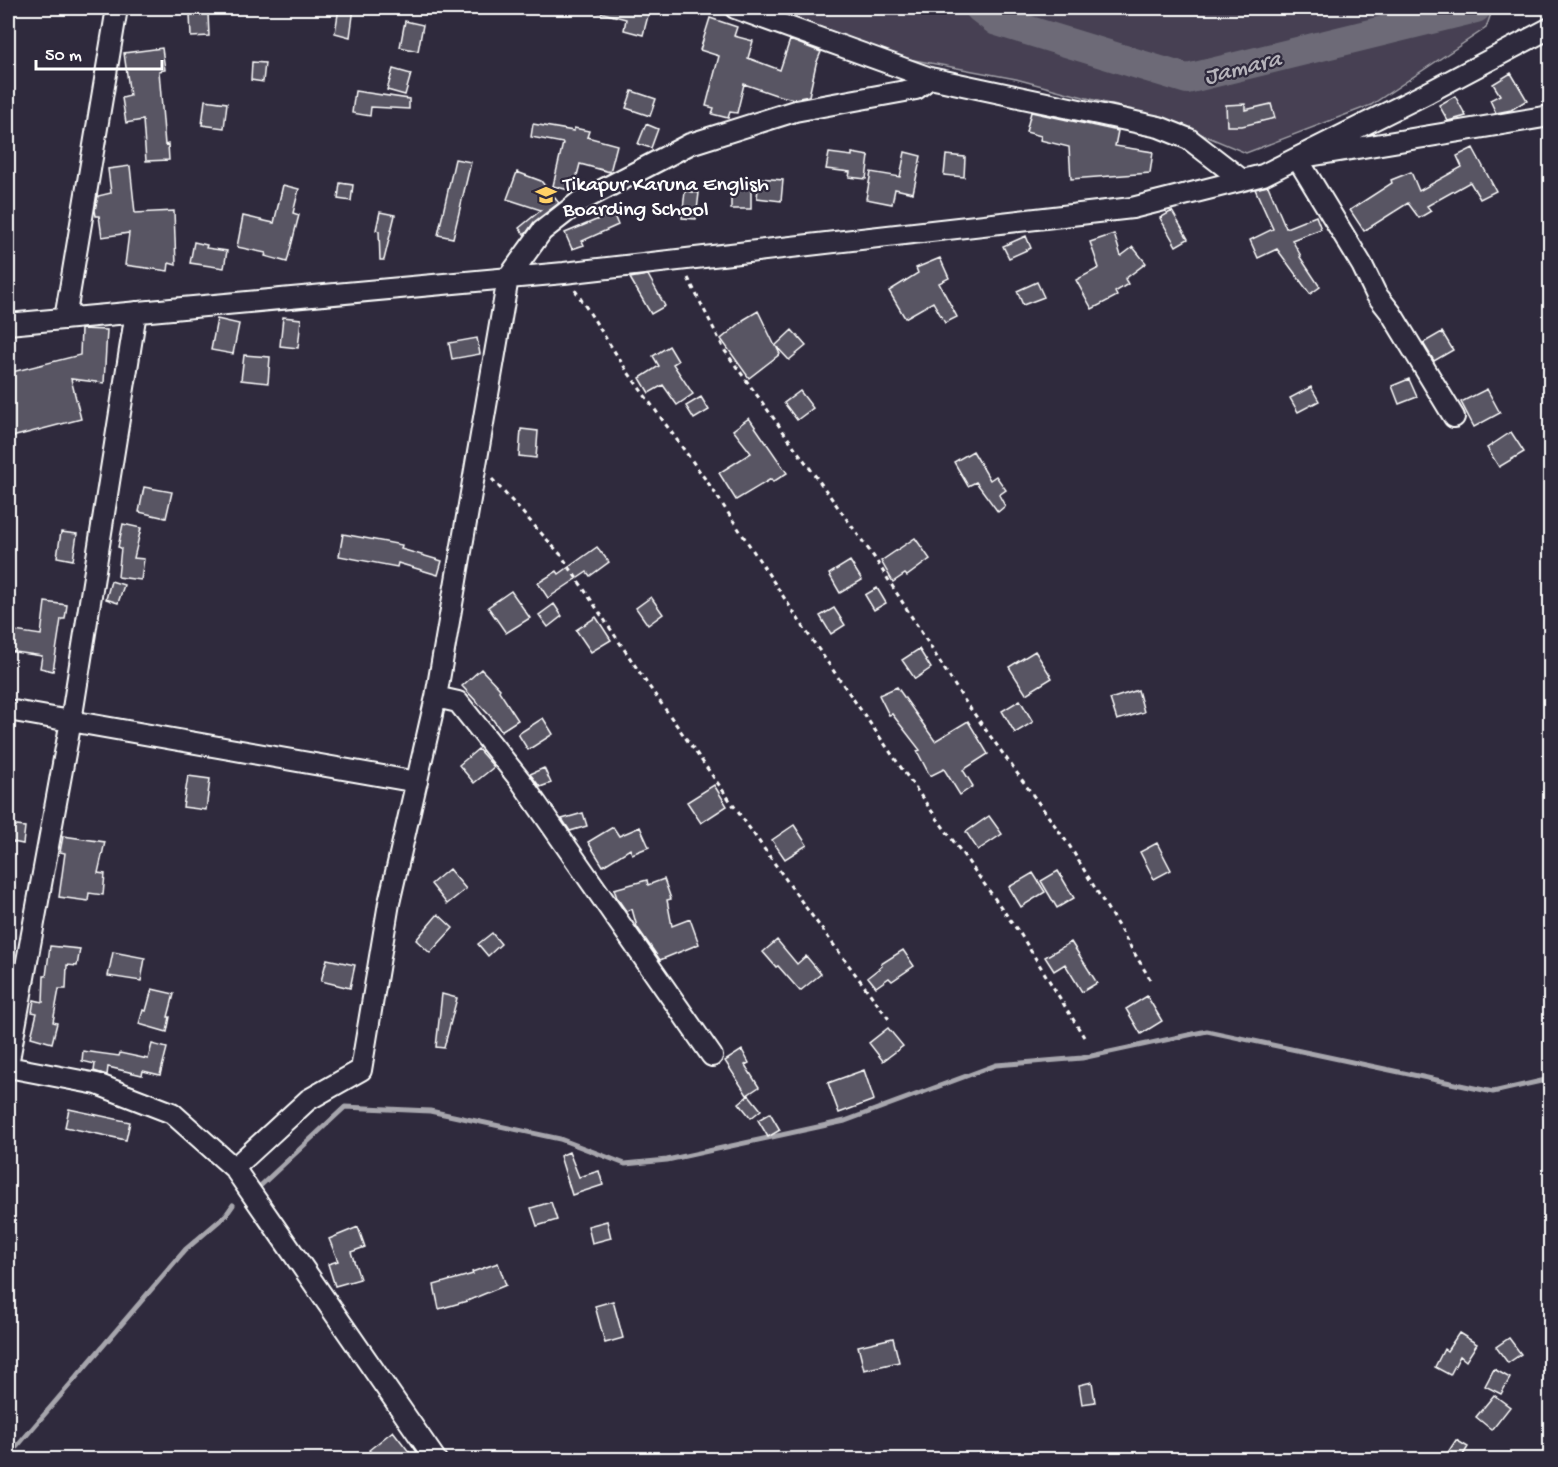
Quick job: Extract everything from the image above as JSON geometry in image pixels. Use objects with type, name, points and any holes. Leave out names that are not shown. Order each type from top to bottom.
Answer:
[{"type":"street","points":[[65,319],[117,8]]},
{"type":"street","points":[[735,8],[930,78],[1159,127],[1189,139],[1242,180]]},
{"type":"street","points":[[8,324],[564,273],[1132,208],[1263,175],[1551,28]]},
{"type":"street","points":[[234,1168],[308,1100],[361,1070],[389,903],[436,697],[508,278],[542,231],[579,202],[690,144],[795,111],[916,89],[930,78]]},
{"type":"street","points":[[1298,158],[1551,116]]},
{"type":"street","points":[[1298,158],[1362,265],[1376,294],[1391,313],[1454,417]]},
{"type":"street","points":[[136,312],[71,721],[8,1066],[97,1084],[172,1113],[234,1168],[436,1460]]},
{"type":"street","points":[[436,697],[458,702],[520,780],[712,1056]]},
{"type":"street","points":[[8,710],[417,782]]},
{"type":"path","points":[[679,260],[725,351],[874,557],[962,697],[1069,845],[1150,979]]},
{"type":"path","points":[[564,273],[627,371],[711,487],[812,640],[1021,934],[1084,1037]]},
{"type":"path","points":[[476,463],[561,555],[646,682],[804,905],[891,1022]]},
{"type":"shaded area","points":[[771,8],[1493,8],[1486,28],[1371,105],[1246,153],[1165,119],[1016,79],[898,57]]},
{"type":"building","points":[[339,8],[354,8],[350,37],[335,33]]},
{"type":"building","points":[[599,8],[650,8],[643,35],[624,30],[626,19],[599,12]]},
{"type":"building","points":[[208,13],[209,36],[191,37],[190,14]]},
{"type":"building","points":[[710,18],[737,27],[734,36],[753,41],[748,58],[780,70],[790,40],[821,52],[809,96],[794,99],[744,84],[737,113],[730,112],[728,118],[712,114],[714,108],[706,106],[719,56],[700,50]]},
{"type":"building","points":[[405,21],[423,25],[418,51],[400,47]]},
{"type":"building","points":[[162,48],[165,70],[159,71],[165,145],[168,144],[169,160],[146,161],[143,120],[126,123],[122,98],[130,96],[124,53]]},
{"type":"building","points":[[252,62],[265,63],[263,82],[251,80]]},
{"type":"building","points":[[393,69],[411,74],[405,95],[387,90]]},
{"type":"building","points":[[1511,73],[1527,100],[1511,110],[1496,113],[1490,100],[1500,95],[1493,84]]},
{"type":"building","points":[[355,91],[409,99],[409,109],[371,107],[370,116],[352,113]]},
{"type":"building","points":[[632,91],[656,99],[650,116],[626,108]]},
{"type":"building","points":[[1455,96],[1466,116],[1448,121],[1439,105]]},
{"type":"building","points":[[205,100],[227,103],[224,128],[202,125]]},
{"type":"building","points":[[1245,104],[1245,110],[1271,104],[1275,118],[1242,126],[1227,126],[1226,105]]},
{"type":"building","points":[[1031,112],[1118,131],[1115,146],[1153,152],[1150,173],[1071,179],[1069,147],[1040,140],[1041,136],[1026,132]]},
{"type":"building","points":[[533,124],[574,131],[574,128],[589,131],[587,137],[617,145],[610,172],[580,164],[573,191],[553,186],[563,143],[531,137]]},
{"type":"building","points":[[646,124],[658,129],[651,148],[638,144]]},
{"type":"building","points":[[1473,148],[1496,191],[1480,199],[1470,182],[1427,206],[1431,211],[1419,218],[1408,203],[1364,231],[1350,210],[1392,183],[1391,180],[1411,172],[1419,191],[1462,167],[1457,156]]},
{"type":"building","points":[[905,152],[921,156],[913,193],[895,189],[892,204],[866,199],[871,172],[900,177]]},
{"type":"building","points":[[829,153],[869,156],[866,179],[849,177],[850,172],[826,169]]},
{"type":"building","points":[[946,155],[965,157],[964,177],[944,175]]},
{"type":"building","points":[[455,159],[471,162],[453,238],[438,235]]},
{"type":"building","points":[[130,166],[135,213],[174,211],[176,265],[169,263],[168,271],[125,265],[129,233],[102,237],[99,216],[96,216],[95,210],[98,196],[111,193],[108,169]]},
{"type":"building","points":[[517,172],[541,181],[559,203],[534,222],[525,235],[519,228],[541,210],[507,199]]},
{"type":"building","points":[[759,178],[783,180],[781,201],[757,198]]},
{"type":"building","points":[[340,183],[353,185],[351,201],[338,199]]},
{"type":"building","points":[[283,185],[299,189],[293,213],[299,215],[287,262],[265,256],[266,253],[237,247],[243,216],[274,223]]},
{"type":"building","points":[[1268,186],[1286,228],[1316,216],[1321,229],[1292,240],[1300,257],[1320,287],[1310,294],[1277,249],[1258,258],[1250,240],[1273,229],[1255,189]]},
{"type":"building","points":[[731,188],[751,189],[751,209],[731,209]]},
{"type":"building","points":[[685,191],[699,193],[696,219],[682,218]]},
{"type":"building","points":[[1172,211],[1188,239],[1176,246],[1160,218]]},
{"type":"building","points":[[380,212],[395,215],[384,260],[380,260],[379,231],[376,230]]},
{"type":"building","points":[[613,213],[618,225],[582,241],[584,245],[572,249],[565,233]]},
{"type":"building","points":[[1114,234],[1121,256],[1133,247],[1146,263],[1125,279],[1128,284],[1115,292],[1117,296],[1092,309],[1076,280],[1099,268],[1090,242]]},
{"type":"building","points":[[1026,236],[1031,248],[1009,258],[1003,246]]},
{"type":"building","points":[[194,242],[207,245],[206,248],[227,251],[224,268],[190,263]]},
{"type":"building","points":[[940,258],[949,278],[939,283],[957,317],[945,323],[933,302],[905,318],[889,291],[918,273],[916,268]]},
{"type":"building","points":[[648,275],[665,306],[651,314],[630,278]]},
{"type":"building","points":[[1037,282],[1044,297],[1023,305],[1017,291]]},
{"type":"building","points":[[758,311],[775,346],[792,330],[806,346],[789,360],[776,346],[780,354],[749,378],[721,339],[743,320]]},
{"type":"building","points":[[283,317],[301,319],[298,348],[280,346]]},
{"type":"building","points":[[217,319],[239,324],[233,354],[211,350]]},
{"type":"building","points":[[81,329],[107,330],[104,383],[71,379],[81,419],[8,438],[8,373],[80,355]]},
{"type":"building","points":[[1442,332],[1453,350],[1434,361],[1423,343]]},
{"type":"building","points":[[477,338],[480,354],[452,359],[449,343]]},
{"type":"building","points":[[669,346],[678,361],[673,364],[693,394],[677,405],[663,385],[649,393],[640,378],[659,366],[653,356]]},
{"type":"building","points":[[244,355],[270,357],[268,383],[241,380]]},
{"type":"building","points":[[1409,379],[1417,397],[1399,404],[1392,386]]},
{"type":"building","points":[[1311,387],[1319,401],[1298,412],[1290,398]]},
{"type":"building","points":[[1487,389],[1500,413],[1474,427],[1461,402]]},
{"type":"building","points":[[800,391],[813,408],[797,420],[784,403]]},
{"type":"building","points":[[701,397],[709,410],[694,419],[686,406]]},
{"type":"building","points":[[749,418],[787,473],[773,482],[771,479],[736,500],[719,473],[751,453],[733,430]]},
{"type":"building","points":[[521,429],[538,431],[536,458],[519,456]]},
{"type":"building","points":[[1511,432],[1524,452],[1499,467],[1487,448]]},
{"type":"building","points":[[973,451],[990,480],[996,476],[1006,490],[999,495],[1005,506],[998,512],[976,482],[968,486],[954,462]]},
{"type":"building","points":[[144,487],[172,492],[166,518],[139,512]]},
{"type":"building","points":[[123,524],[141,528],[134,558],[144,559],[141,580],[118,577],[121,548],[118,547]]},
{"type":"building","points":[[61,532],[77,534],[73,560],[57,557]]},
{"type":"building","points":[[343,534],[402,545],[401,549],[442,561],[438,575],[398,563],[397,567],[339,556]]},
{"type":"building","points":[[915,538],[930,559],[907,576],[905,574],[893,582],[881,561]]},
{"type":"building","points":[[597,547],[609,562],[590,576],[587,572],[548,598],[538,583],[557,571],[559,574]]},
{"type":"building","points":[[850,561],[862,580],[840,593],[829,574]]},
{"type":"building","points":[[111,581],[124,585],[118,603],[106,599]]},
{"type":"building","points":[[877,588],[886,603],[874,610],[865,595]]},
{"type":"building","points":[[511,591],[530,618],[506,633],[488,607]]},
{"type":"building","points":[[651,597],[663,614],[648,625],[636,608]]},
{"type":"building","points":[[45,602],[67,605],[65,619],[61,619],[53,671],[40,668],[42,656],[8,651],[8,630],[41,635]]},
{"type":"building","points":[[554,604],[562,616],[548,627],[539,615]]},
{"type":"building","points":[[834,608],[845,625],[831,634],[820,616]]},
{"type":"building","points":[[596,617],[611,640],[591,652],[576,630]]},
{"type":"building","points":[[919,649],[931,668],[915,679],[902,660]]},
{"type":"building","points":[[1035,651],[1052,678],[1026,694],[1009,667]]},
{"type":"building","points":[[481,669],[500,689],[499,691],[518,720],[501,731],[462,686]]},
{"type":"building","points":[[897,687],[935,741],[968,721],[988,754],[963,770],[973,786],[960,795],[944,769],[930,776],[917,751],[920,750],[892,714],[889,715],[879,695]]},
{"type":"building","points":[[1138,690],[1144,712],[1117,720],[1110,699]]},
{"type":"building","points":[[1020,700],[1033,722],[1015,733],[1002,711]]},
{"type":"building","points":[[543,718],[553,734],[528,750],[518,734]]},
{"type":"building","points":[[478,749],[494,767],[474,783],[459,765]]},
{"type":"building","points":[[544,768],[551,783],[540,787],[530,774]]},
{"type":"building","points":[[188,776],[210,779],[206,810],[183,807]]},
{"type":"building","points":[[714,785],[727,806],[701,823],[687,802]]},
{"type":"building","points":[[583,813],[587,826],[570,831],[562,819]]},
{"type":"building","points":[[989,816],[1002,834],[978,850],[966,832]]},
{"type":"building","points":[[8,825],[25,827],[23,844],[8,841]]},
{"type":"building","points":[[794,825],[807,845],[785,859],[772,840]]},
{"type":"building","points":[[613,827],[619,836],[640,827],[649,847],[632,854],[630,849],[603,866],[588,842]]},
{"type":"building","points":[[63,836],[105,842],[98,873],[105,874],[103,895],[89,893],[88,901],[59,897],[65,853],[60,852]]},
{"type":"building","points":[[1157,843],[1171,870],[1154,879],[1140,852]]},
{"type":"building","points":[[449,869],[466,889],[447,904],[431,884]]},
{"type":"building","points":[[1058,871],[1074,898],[1057,908],[1041,881]]},
{"type":"building","points":[[1033,873],[1045,892],[1021,907],[1009,887]]},
{"type":"building","points":[[664,879],[671,899],[667,900],[672,926],[690,919],[699,944],[660,960],[637,927],[632,909],[626,911],[614,889],[647,880],[648,885]]},
{"type":"building","points":[[438,914],[453,928],[430,953],[416,940]]},
{"type":"building","points":[[492,933],[501,944],[488,956],[478,944]]},
{"type":"building","points":[[777,940],[797,964],[806,956],[821,974],[800,991],[763,952]]},
{"type":"building","points":[[1071,942],[1097,983],[1082,992],[1065,964],[1054,971],[1045,957]]},
{"type":"building","points":[[50,946],[80,949],[77,966],[67,965],[66,989],[59,989],[53,1022],[57,1023],[52,1043],[31,1037],[37,1013],[32,1012],[34,1000],[43,1002],[44,976],[46,976]]},
{"type":"building","points":[[903,950],[914,966],[892,981],[889,978],[876,987],[868,977],[882,966],[881,964]]},
{"type":"building","points":[[113,952],[145,958],[141,981],[108,976]]},
{"type":"building","points":[[327,959],[355,965],[350,988],[321,981]]},
{"type":"building","points":[[152,989],[174,994],[167,1032],[139,1024],[143,1010],[146,1011]]},
{"type":"building","points":[[442,994],[457,998],[444,1048],[436,1047]]},
{"type":"building","points":[[1147,996],[1162,1021],[1141,1034],[1126,1009]]},
{"type":"building","points":[[888,1028],[903,1046],[883,1061],[869,1043]]},
{"type":"building","points":[[152,1044],[167,1048],[160,1075],[143,1071],[142,1075],[108,1067],[107,1075],[94,1071],[95,1064],[82,1061],[83,1051],[119,1056],[120,1053],[148,1059]]},
{"type":"building","points":[[742,1050],[749,1063],[745,1065],[759,1087],[747,1095],[725,1061]]},
{"type":"building","points":[[864,1070],[874,1100],[839,1113],[828,1083]]},
{"type":"building","points":[[749,1095],[761,1110],[751,1118],[739,1103]]},
{"type":"building","points":[[69,1109],[130,1122],[126,1140],[65,1127]]},
{"type":"building","points":[[770,1113],[780,1130],[768,1137],[758,1120]]},
{"type":"building","points":[[569,1152],[579,1177],[599,1171],[603,1185],[572,1195],[560,1156]]},
{"type":"building","points":[[551,1202],[557,1220],[537,1226],[531,1208]]},
{"type":"building","points":[[607,1221],[611,1238],[592,1243],[588,1226]]},
{"type":"building","points":[[358,1227],[365,1247],[351,1252],[360,1279],[335,1286],[328,1264],[338,1261],[329,1239]]},
{"type":"building","points":[[498,1263],[506,1285],[467,1301],[439,1309],[434,1285],[473,1274],[472,1272]]},
{"type":"building","points":[[613,1301],[623,1338],[605,1343],[595,1306]]},
{"type":"building","points":[[1459,1333],[1477,1344],[1466,1361],[1460,1356],[1450,1375],[1435,1367],[1444,1349],[1447,1351]]},
{"type":"building","points":[[893,1338],[899,1362],[864,1370],[858,1346]]},
{"type":"building","points":[[1509,1338],[1521,1354],[1508,1363],[1496,1347]]},
{"type":"building","points":[[1494,1369],[1510,1378],[1501,1394],[1485,1386]]},
{"type":"building","points":[[1092,1382],[1095,1402],[1082,1404],[1079,1385]]},
{"type":"building","points":[[1494,1395],[1510,1407],[1492,1430],[1476,1417]]},
{"type":"building","points":[[393,1431],[410,1453],[401,1460],[377,1460],[369,1450]]},
{"type":"building","points":[[1456,1440],[1468,1447],[1460,1460],[1443,1460]]},
{"type":"waterway","name":"Jamara","points":[[980,8],[997,21],[1187,79],[1476,8]]},
{"type":"waterway","points":[[257,1189],[345,1107],[430,1111],[560,1139],[625,1164],[667,1160],[845,1121],[996,1065],[1082,1058],[1207,1031],[1493,1092],[1550,1079]]},
{"type":"waterway","points":[[8,1457],[185,1250],[226,1215],[233,1205]]},
{"type":"place","name":"Tikapur Karuna English Boarding School","points":[[546,195]]}]
